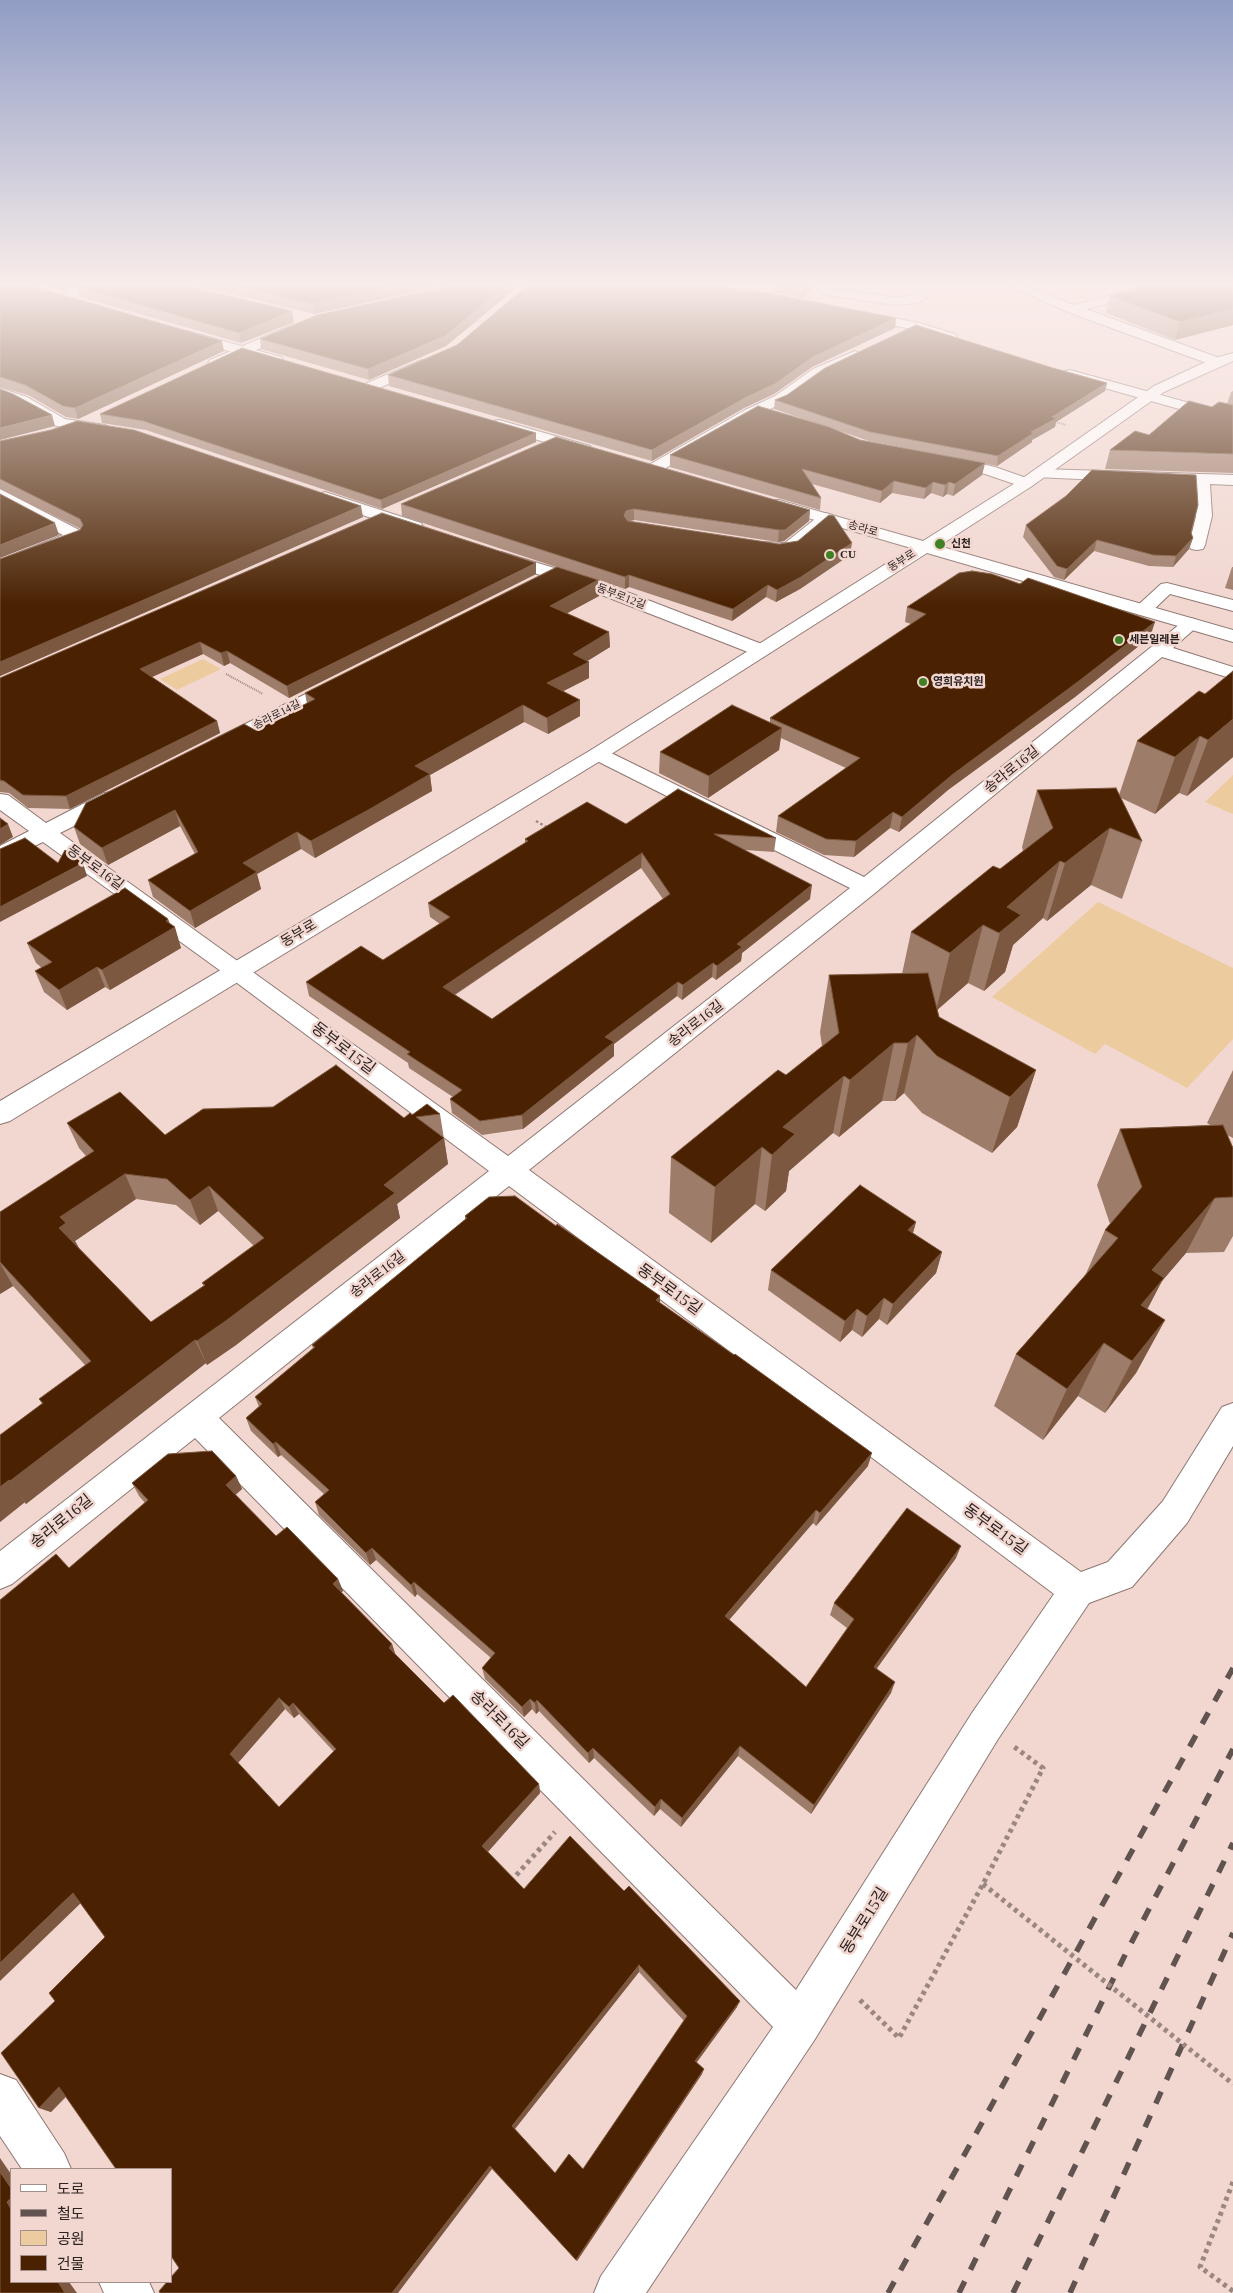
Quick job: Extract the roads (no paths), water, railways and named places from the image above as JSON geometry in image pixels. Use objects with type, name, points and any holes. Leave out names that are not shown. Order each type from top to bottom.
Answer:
[{"type":"street","points":[[653,469],[791,391]]},
{"type":"street","points":[[1131,391],[1233,420]]},
{"type":"street","name":"동부로","points":[[0,1114],[598,754],[1033,478],[1148,396],[1159,391]]},
{"type":"street","points":[[0,392],[22,400],[61,423],[121,432]]},
{"type":"street","points":[[756,410],[773,415]]},
{"type":"street","points":[[56,434],[106,414]]},
{"type":"street","points":[[482,419],[600,454]]},
{"type":"street","points":[[528,453],[556,441]]},
{"type":"street","points":[[932,458],[1033,478],[1233,480]]},
{"type":"street","points":[[635,464],[672,474]]},
{"type":"street","points":[[1197,545],[1204,516],[1202,480]]},
{"type":"street","points":[[313,493],[429,532]]},
{"type":"street","points":[[0,494],[77,536],[0,566]]},
{"type":"street","name":"송라로","points":[[758,499],[1233,636]]},
{"type":"street","points":[[356,528],[410,505]]},
{"type":"street","points":[[9,515],[26,508]]},
{"type":"street","points":[[750,545],[778,549],[790,547],[826,518]]},
{"type":"street","name":"동부로12길","points":[[484,551],[595,586],[760,650]]},
{"type":"street","points":[[530,587],[555,574]]},
{"type":"street","points":[[1143,610],[1167,588],[1233,606]]},
{"type":"street","name":"송라로16길","points":[[0,1572],[867,888],[1191,624]]},
{"type":"street","points":[[1159,650],[1233,673]]},
{"type":"street","name":"송라로14길","points":[[197,755],[360,672]]},
{"type":"street","points":[[598,754],[867,888]]},
{"type":"street","points":[[0,855],[126,792]]},
{"type":"street","name":"동부로16길","points":[[0,800],[238,971]]},
{"type":"street","name":"동부로15길","points":[[238,971],[1077,1590],[985,1726],[800,2024],[618,2293]]},
{"type":"street","name":"송라로16길","points":[[196,1417],[800,2024]]},
{"type":"street","points":[[1077,1590],[1120,1575],[1175,1512],[1233,1417]]},
{"type":"street","points":[[0,2096],[47,2168]]},
{"type":"railway","points":[[888,2293],[1233,1668]]},
{"type":"railway","points":[[959,2293],[1126,1953],[1233,1749]]},
{"type":"railway","points":[[1013,2293],[1233,1843]]},
{"type":"railway","points":[[1070,2293],[1233,1933]]},
{"type":"place","name":"신천","points":[[940,544]]},
{"type":"place","name":"CU","points":[[830,555]]},
{"type":"place","name":"세븐일레븐","points":[[1119,640]]},
{"type":"place","name":"영희유치원","points":[[923,682]]}]
